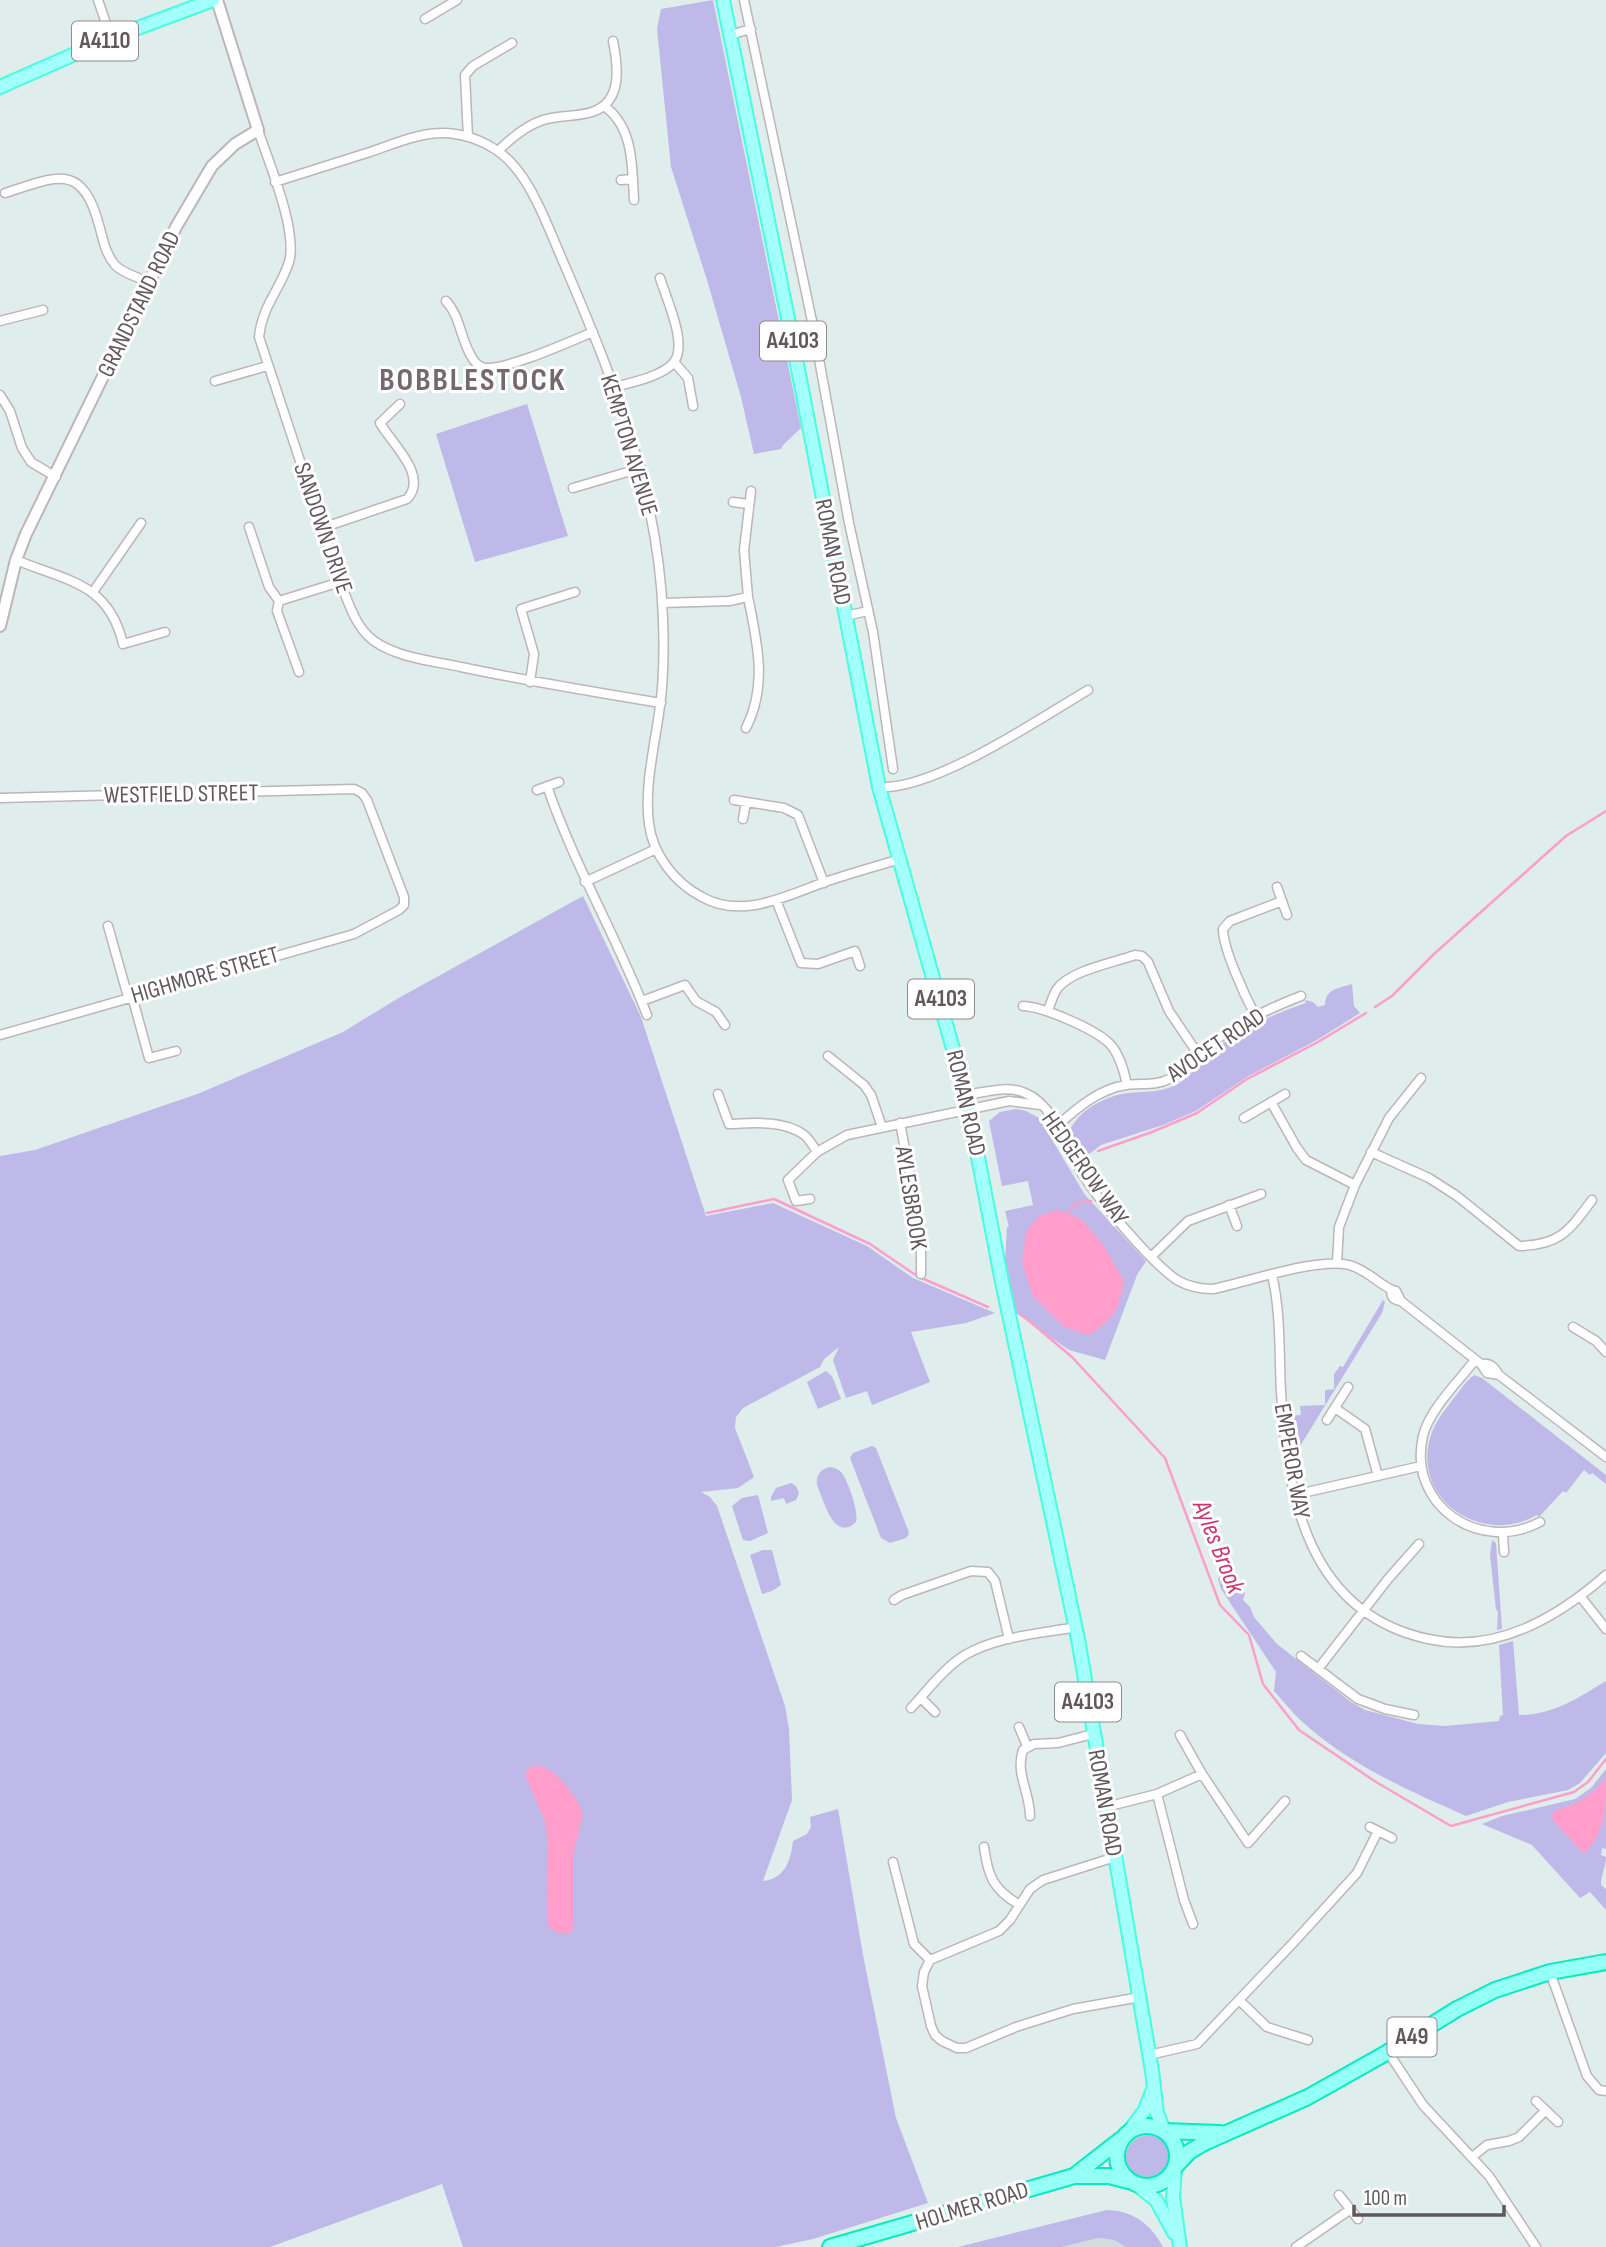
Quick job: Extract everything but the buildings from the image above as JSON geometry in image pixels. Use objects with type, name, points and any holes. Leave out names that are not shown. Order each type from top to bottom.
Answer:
[{"type":"highway","name":"A49","points":[[1135,2183],[1148,2186],[1158,2184],[1167,2179],[1189,2152],[1224,2133],[1308,2097],[1475,1999],[1550,1972],[1606,1962]]},
{"type":"highway","name":"A49","points":[[1126,2135],[1142,2127],[1192,2134],[1224,2133]]},
{"type":"highway","points":[[1164,2131],[1176,2148],[1175,2168]]},
{"type":"highway","points":[[1126,2135],[1117,2153],[1118,2163],[1122,2172],[1135,2183]]},
{"type":"highway","name":"HOLMER ROAD","points":[[1074,2176],[1126,2135]]},
{"type":"highway","name":"HOLMER ROAD","points":[[830,2247],[1074,2176],[1109,2176],[1135,2183]]},
{"type":"main road","name":"A4110","points":[[0,87],[111,38],[215,0]]},
{"type":"main road","name":"ROMAN ROAD","points":[[723,0],[879,786],[936,981],[970,1111],[1004,1292],[1076,1627],[1140,1997],[1153,2089],[1158,2117],[1164,2131]]},
{"type":"main road","points":[[1126,2135],[1145,2110],[1153,2089]]},
{"type":"main road","points":[[1175,2168],[1173,2197],[1179,2245]]},
{"type":"main road","points":[[1135,2183],[1151,2195],[1160,2207],[1179,2245]]},
{"type":"street","points":[[98,0],[111,38]]},
{"type":"street","points":[[215,0],[258,131]]},
{"type":"street","points":[[425,19],[457,0]]},
{"type":"street","name":"ROMAN ROAD","points":[[744,0],[812,321],[835,449],[869,611],[893,769]]},
{"type":"street","points":[[730,35],[751,29]]},
{"type":"street","points":[[498,151],[533,124],[555,117],[592,112],[604,106],[617,84],[613,41]]},
{"type":"street","points":[[468,137],[465,75],[472,66],[512,43]]},
{"type":"street","points":[[604,106],[617,117],[624,130],[634,200]]},
{"type":"street","name":"SANDOWN DRIVE","points":[[258,131],[290,231],[292,251],[288,266],[261,318],[259,337],[340,582],[364,632],[376,643],[395,651],[437,662],[530,682],[661,703]]},
{"type":"street","name":"GRANDSTAND ROAD","points":[[0,626],[2,602],[26,534],[176,227],[212,166],[235,144],[258,131]]},
{"type":"street","name":"KEMPTON AVENUE","points":[[275,182],[418,137],[442,133],[468,137],[498,151],[516,167],[525,180],[593,332],[641,468],[653,519],[663,603],[664,640],[661,703],[648,807],[656,849],[673,874],[705,899],[746,907],[776,900],[900,859]]},
{"type":"street","points":[[5,193],[48,180],[69,178],[82,187],[94,208],[106,252],[117,267],[148,282]]},
{"type":"street","points":[[621,180],[632,179]]},
{"type":"street","points":[[614,387],[667,369],[678,353],[677,333],[660,278]]},
{"type":"street","points":[[446,301],[455,310],[468,352],[476,363],[484,367],[545,352],[593,332]]},
{"type":"street","points":[[0,321],[43,310]]},
{"type":"street","points":[[674,362],[688,378],[693,406]]},
{"type":"street","points":[[215,381],[267,366]]},
{"type":"street","points":[[0,395],[10,411],[22,448],[31,463],[56,477]]},
{"type":"street","points":[[322,528],[407,499],[413,492],[413,473],[404,455],[393,444],[380,423],[400,404]]},
{"type":"street","points":[[573,488],[641,468]]},
{"type":"street","points":[[746,728],[754,708],[760,659],[748,597],[744,550],[751,491]]},
{"type":"street","points":[[733,502],[748,504]]},
{"type":"street","points":[[93,592],[141,523]]},
{"type":"street","points":[[249,527],[269,587],[279,601],[277,611],[299,672]]},
{"type":"street","points":[[16,560],[93,592],[105,601],[115,617],[123,644],[165,632]]},
{"type":"street","points":[[279,601],[340,582]]},
{"type":"street","points":[[530,682],[534,654],[521,609],[575,592]]},
{"type":"street","points":[[663,603],[729,601],[748,597]]},
{"type":"street","points":[[845,615],[869,611]]},
{"type":"street","points":[[879,786],[900,787],[961,763],[1088,690]]},
{"type":"street","points":[[537,789],[559,782]]},
{"type":"street","points":[[547,786],[585,882],[647,1015]]},
{"type":"street","name":"WESTFIELD STREET","points":[[0,798],[354,789],[362,793],[367,800],[404,897],[404,905]]},
{"type":"street","points":[[734,800],[784,808],[798,815],[824,883]]},
{"type":"street","points":[[743,819],[746,802]]},
{"type":"street","points":[[585,882],[656,849]]},
{"type":"street","points":[[1277,887],[1287,915]]},
{"type":"street","points":[[776,900],[801,963],[818,964],[855,951],[860,966]]},
{"type":"street","points":[[1255,1015],[1242,988],[1224,939],[1223,929],[1230,921],[1282,901]]},
{"type":"street","name":"HIGHMORE STREET","points":[[0,1035],[354,933],[404,905]]},
{"type":"street","points":[[108,926],[149,1058],[176,1051]]},
{"type":"street","points":[[1048,1010],[1056,990],[1076,975],[1135,955],[1142,956],[1148,961],[1169,1011],[1198,1054]]},
{"type":"street","points":[[642,1001],[685,985],[696,1001],[716,1012],[725,1025]]},
{"type":"street","name":"AVOCET ROAD","points":[[1057,1126],[1098,1094],[1126,1085],[1162,1082],[1183,1070],[1198,1054],[1255,1015],[1301,996]]},
{"type":"street","points":[[1023,1006],[1048,1010],[1098,1035],[1110,1044],[1118,1055],[1126,1085]]},
{"type":"street","name":"AYLESBROOK","points":[[828,1056],[864,1085],[871,1095],[882,1127]]},
{"type":"street","points":[[1421,1078],[1389,1118],[1355,1185],[1339,1227],[1337,1262],[1367,1271],[1396,1291],[1401,1301],[1478,1362],[1487,1373],[1499,1375],[1606,1457]]},
{"type":"street","name":"HEDGEROW WAY","points":[[966,1095],[1015,1090],[1029,1094],[1057,1126],[1094,1191],[1175,1279],[1203,1289],[1337,1262]]},
{"type":"street","points":[[718,1094],[729,1124],[761,1123],[787,1126],[806,1135],[817,1152]]},
{"type":"street","points":[[1244,1118],[1285,1094]]},
{"type":"street","name":"HEDGEROW WAY","points":[[970,1111],[1009,1101],[1040,1104]]},
{"type":"street","points":[[1271,1102],[1306,1160],[1355,1185]]},
{"type":"street","name":"AYLESBROOK","points":[[810,1199],[796,1201],[788,1180],[817,1152],[847,1135],[970,1111]]},
{"type":"street","name":"AYLESBROOK","points":[[900,1123],[921,1233],[921,1274]]},
{"type":"street","points":[[1371,1152],[1429,1178],[1457,1196],[1520,1246],[1556,1241],[1582,1220],[1592,1200]]},
{"type":"street","points":[[1152,1256],[1188,1221],[1261,1194]]},
{"type":"street","points":[[1229,1205],[1237,1226]]},
{"type":"street","name":"EMPEROR WAY","points":[[1272,1275],[1278,1309],[1281,1394],[1287,1455],[1301,1522],[1314,1554],[1332,1581],[1363,1610],[1400,1631],[1439,1642],[1468,1643],[1529,1628],[1553,1616],[1606,1575]]},
{"type":"street","points":[[1573,1327],[1599,1343],[1606,1352]]},
{"type":"street","points":[[1599,1343],[1606,1335]]},
{"type":"street","points":[[1478,1362],[1428,1422],[1421,1449],[1421,1466],[1432,1496],[1448,1514],[1476,1530],[1503,1534],[1540,1522]]},
{"type":"street","points":[[1326,1420],[1348,1387]]},
{"type":"street","points":[[1335,1408],[1365,1429],[1378,1476]]},
{"type":"street","points":[[1294,1495],[1421,1466]]},
{"type":"street","points":[[1503,1534],[1504,1552]]},
{"type":"street","points":[[1318,1669],[1419,1544]]},
{"type":"street","points":[[894,1600],[971,1571],[988,1572],[995,1581],[1009,1639]]},
{"type":"street","points":[[1580,1596],[1606,1629]]},
{"type":"street","points":[[911,1709],[963,1656],[1009,1639],[1076,1627]]},
{"type":"street","points":[[1301,1656],[1364,1702],[1414,1716]]},
{"type":"street","points":[[921,1698],[934,1712]]},
{"type":"street","points":[[1019,1727],[1027,1746]]},
{"type":"street","points":[[1030,1816],[1030,1804],[1022,1784],[1019,1764],[1023,1750],[1027,1746],[1058,1743],[1093,1734]]},
{"type":"street","points":[[1180,1735],[1202,1774],[1248,1843],[1285,1801]]},
{"type":"street","points":[[1106,1807],[1157,1794],[1202,1774]]},
{"type":"street","points":[[1157,1794],[1184,1900],[1194,1924]]},
{"type":"street","points":[[1149,2055],[1197,2043],[1357,1872],[1374,1829],[1392,1838]]},
{"type":"street","points":[[984,1847],[987,1870],[994,1884],[1005,1896],[1018,1904]]},
{"type":"street","points":[[930,1960],[999,1931],[1010,1920],[1030,1889],[1043,1880],[1115,1857]]},
{"type":"street","points":[[892,1862],[914,1944],[930,1960]]},
{"type":"street","points":[[930,1960],[922,1986],[931,2026],[934,2035],[957,2048],[966,2048],[1016,2027],[1073,2009],[1140,1997]]},
{"type":"street","points":[[1550,1972],[1587,2076],[1598,2090],[1606,2091]]},
{"type":"street","points":[[1239,2000],[1268,2027],[1308,2040]]},
{"type":"street","points":[[1388,2052],[1423,2105],[1489,2176],[1536,2247]]},
{"type":"street","points":[[1536,2101],[1558,2122]]},
{"type":"street","points":[[1472,2157],[1488,2145],[1520,2137],[1546,2110]]},
{"type":"street","points":[[1339,2195],[1358,2219]]},
{"type":"street","points":[[1296,2247],[1350,2210]]},
{"type":"shaded area","points":[[713,0],[801,428],[781,449],[754,454],[741,397],[671,167],[657,29],[661,9]]},
{"type":"shaded area","points":[[527,404],[568,536],[475,562],[436,434]]},
{"type":"shaded area","points":[[583,896],[641,1017],[706,1216],[773,1203],[867,1246],[913,1278],[995,1313],[966,1323],[911,1332],[930,1382],[872,1405],[867,1391],[846,1398],[833,1360],[839,1347],[824,1359],[820,1367],[743,1408],[736,1417],[735,1428],[754,1477],[738,1488],[701,1492],[710,1497],[717,1506],[785,1706],[789,1729],[792,1800],[763,1881],[777,1877],[786,1867],[793,1841],[807,1834],[811,1827],[810,1817],[838,1809],[863,1955],[896,2118],[928,2203],[813,2239],[776,2247],[463,2247],[442,2184],[270,2247],[0,2247],[0,1156],[35,1150],[200,1093],[343,1032]]},
{"type":"shaded area","points":[[1352,984],[1354,1006],[1360,1013],[1317,1040],[1247,1077],[1196,1111],[1101,1145],[1089,1154],[1082,1156],[1078,1150],[1071,1128],[1081,1115],[1096,1104],[1121,1094],[1170,1088],[1185,1079],[1207,1056],[1241,1031],[1306,1003],[1305,1000],[1318,1007],[1325,1005],[1330,992]]},
{"type":"shaded area","points":[[1016,1109],[1039,1118],[1085,1195],[1146,1261],[1137,1275],[1105,1360],[1069,1350],[1016,1313],[1005,1263],[1009,1227],[1005,1211],[1033,1205],[1028,1181],[1002,1186],[989,1121],[1000,1112]]},
{"type":"shaded area","points":[[1057,1210],[1081,1219],[1103,1244],[1124,1281],[1114,1313],[1089,1335],[1064,1327],[1032,1295],[1022,1262],[1026,1232],[1039,1216]]},
{"type":"shaded area","points":[[1383,1300],[1385,1302],[1382,1313],[1294,1456],[1290,1416],[1301,1415],[1300,1406],[1325,1405],[1325,1390],[1334,1389],[1334,1374],[1340,1366],[1343,1367]]},
{"type":"shaded area","points":[[826,1371],[832,1376],[841,1399],[818,1409],[807,1382]]},
{"type":"shaded area","points":[[1474,1375],[1482,1378],[1606,1475],[1606,1484],[1584,1470],[1566,1493],[1563,1491],[1539,1517],[1537,1515],[1516,1523],[1494,1525],[1474,1521],[1456,1511],[1441,1497],[1431,1479],[1427,1458],[1435,1425]]},
{"type":"shaded area","points":[[872,1446],[876,1448],[909,1534],[906,1538],[890,1543],[881,1538],[850,1458],[853,1453]]},
{"type":"shaded area","points":[[830,1467],[841,1472],[852,1496],[857,1517],[856,1522],[848,1527],[836,1524],[817,1485],[819,1473]]},
{"type":"shaded area","points":[[791,1483],[799,1493],[796,1500],[786,1504],[784,1498],[771,1501],[776,1488]]},
{"type":"shaded area","points":[[758,1495],[768,1533],[750,1541],[743,1540],[732,1506],[742,1498]]},
{"type":"shaded area","points":[[1492,1540],[1496,1543],[1502,1629],[1497,1630],[1498,1611],[1490,1555]]},
{"type":"shaded area","points":[[772,1550],[781,1585],[762,1594],[750,1555]]},
{"type":"shaded area","points":[[1229,1564],[1245,1593],[1243,1600],[1277,1644],[1365,1710],[1418,1724],[1445,1726],[1499,1721],[1503,1715],[1499,1645],[1513,1641],[1519,1715],[1554,1709],[1606,1681],[1606,1753],[1580,1783],[1568,1790],[1508,1802],[1466,1816],[1404,1788],[1343,1754],[1298,1718],[1274,1691],[1276,1672],[1221,1589],[1218,1579]]},
{"type":"shaded area","points":[[536,1766],[558,1776],[570,1790],[583,1813],[573,1857],[573,1929],[568,1934],[556,1932],[548,1924],[545,1821],[525,1775],[527,1769]]},
{"type":"shaded area","points":[[1606,1769],[1606,1849],[1602,1848],[1601,1855],[1606,1857],[1601,1885],[1606,1889],[1606,1910],[1590,1892],[1580,1898],[1532,1845],[1482,1824],[1502,1816],[1575,1799],[1591,1788]]},
{"type":"shaded area","points":[[1606,1778],[1601,1828],[1584,1854],[1551,1818],[1555,1810],[1583,1799],[1596,1790]]},
{"type":"shaded area","points":[[1148,2135],[1157,2136],[1164,2141],[1169,2148],[1169,2166],[1164,2173],[1157,2178],[1148,2179],[1139,2178],[1132,2173],[1127,2166],[1126,2157],[1127,2148],[1132,2141],[1139,2136]]},
{"type":"shaded area","points":[[1107,2210],[1125,2213],[1140,2220],[1153,2232],[1163,2247],[1126,2247],[1114,2240],[1098,2238],[1062,2247],[958,2247]]},
{"type":"shaded area","points":[[1098,2238],[1114,2240],[1126,2247],[1062,2247]]},
{"type":"waterway","points":[[1375,1007],[1392,996],[1434,954],[1566,836],[1606,811]]},
{"type":"waterway","points":[[1098,1151],[1197,1113],[1247,1079],[1366,1013]]},
{"type":"waterway","name":"Ayles Brook","points":[[707,1213],[774,1199],[870,1244],[917,1276],[988,1307]]},
{"type":"waterway","points":[[1067,1214],[1076,1203],[1091,1201]]},
{"type":"waterway","name":"Ayles Brook","points":[[1021,1314],[1072,1357],[1165,1458],[1220,1605],[1249,1635],[1263,1684],[1299,1730],[1376,1782],[1451,1826],[1574,1792],[1588,1782],[1606,1759]]},
{"type":"district","name":"BOBBLESTOCK","points":[[473,380]]}]
